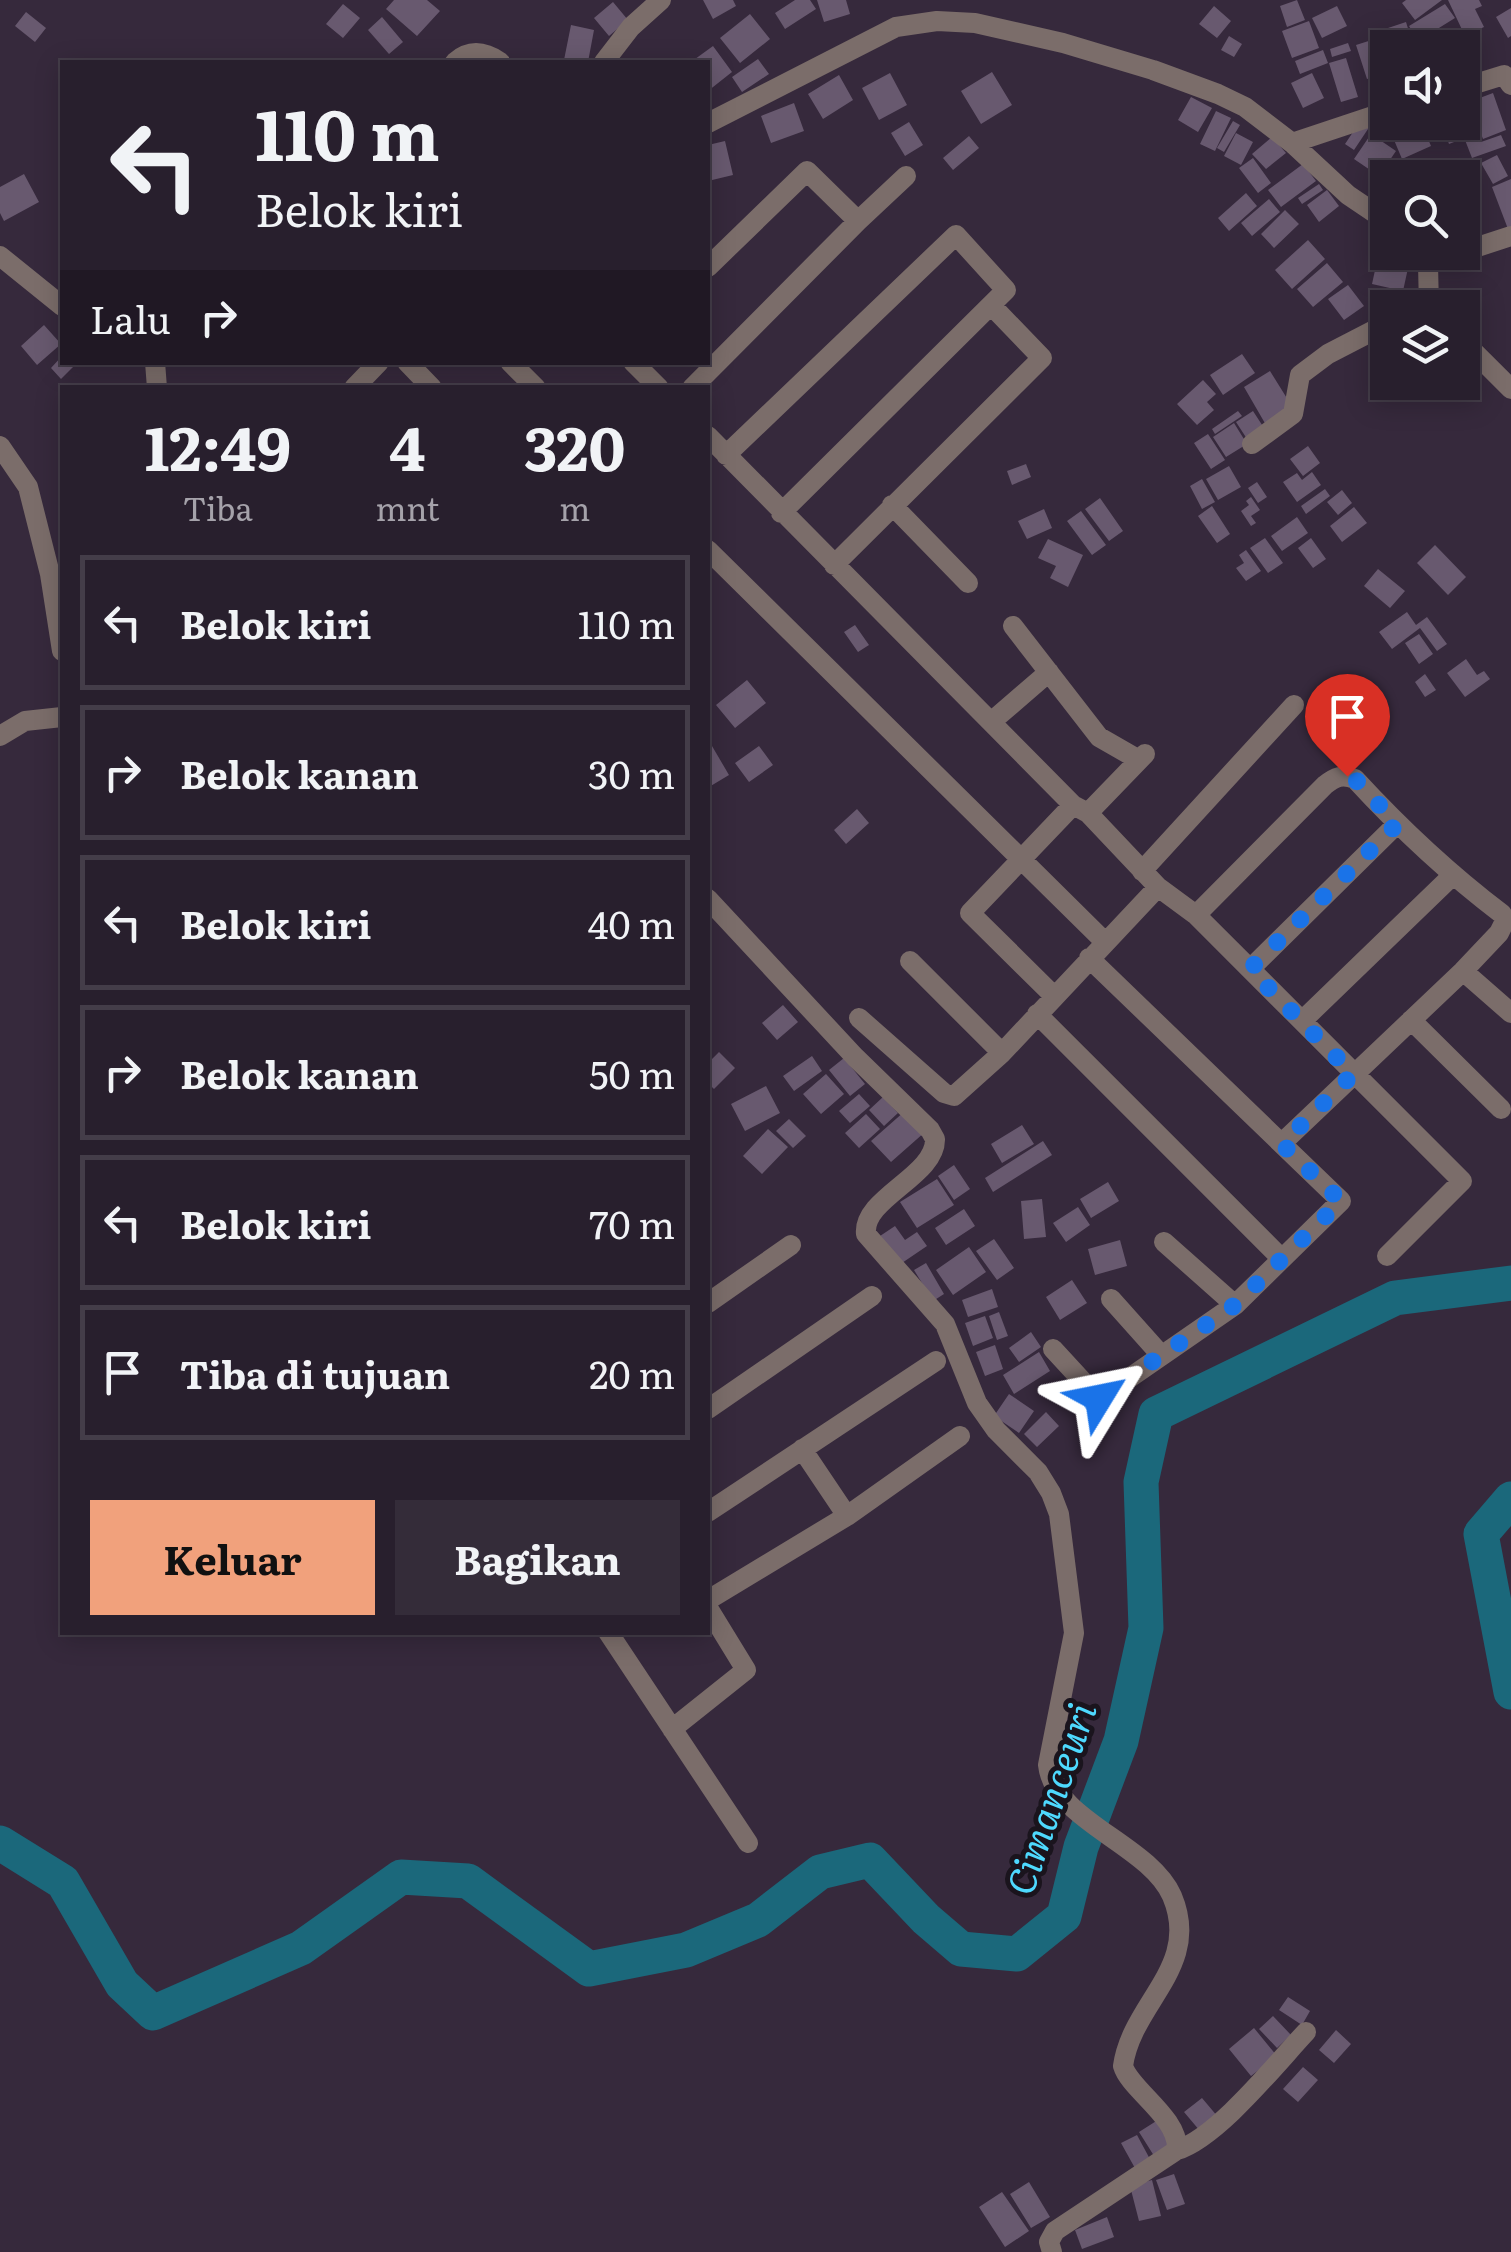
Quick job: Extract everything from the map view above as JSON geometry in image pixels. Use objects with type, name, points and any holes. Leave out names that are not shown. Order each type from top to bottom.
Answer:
[{"type":"street","points":[[606,60],[631,27],[660,0]]},
{"type":"street","points":[[710,122],[896,27],[937,20],[1020,31],[1165,74],[1244,107],[1370,210]]},
{"type":"street","points":[[458,60],[479,52],[496,60]]},
{"type":"street","points":[[1480,82],[1504,75],[1511,85]]},
{"type":"street","points":[[1292,143],[1370,118]]},
{"type":"street","points":[[710,265],[807,171],[858,221]]},
{"type":"street","points":[[695,385],[906,176]]},
{"type":"street","points":[[726,455],[956,235],[1006,290],[781,512]]},
{"type":"street","points":[[1480,246],[1511,236]]},
{"type":"street","points":[[0,256],[60,304]]},
{"type":"street","points":[[834,565],[1042,358],[990,305]]},
{"type":"street","points":[[1252,444],[1293,414],[1300,375],[1370,332]]},
{"type":"street","points":[[1480,358],[1511,388]]},
{"type":"street","points":[[357,385],[376,365]]},
{"type":"street","points":[[635,365],[656,385]]},
{"type":"street","points":[[710,438],[1158,887],[1196,915],[1462,1181],[1387,1256]]},
{"type":"street","points":[[0,446],[28,487],[56,573],[60,625]]},
{"type":"street","points":[[892,505],[968,584]]},
{"type":"street","points":[[710,552],[1105,942]]},
{"type":"street","points":[[1013,626],[1099,738],[1142,757],[1018,859],[970,913],[1054,996]]},
{"type":"street","points":[[991,722],[1049,672]]},
{"type":"street","points":[[1142,871],[1294,705]]},
{"type":"street","points":[[0,736],[25,721],[60,717]]},
{"type":"street","points":[[1196,915],[1336,777],[1355,779],[1452,876],[1505,920],[1500,934],[1282,1144]]},
{"type":"street","points":[[1250,969],[1397,824]]},
{"type":"street","points":[[1304,1020],[1452,876]]},
{"type":"street","points":[[859,1018],[950,1096],[960,1093],[1158,887]]},
{"type":"street","points":[[710,902],[935,1139],[931,1156],[868,1218],[865,1229],[869,1240],[945,1324],[976,1403],[996,1430],[1038,1472],[1055,1503],[1074,1633],[1048,1765],[1050,1777],[1076,1809],[1140,1857],[1171,1894],[1180,1923],[1178,1954],[1144,2014],[1123,2066],[1124,2073],[1150,2098],[1172,2130],[1178,2140],[1177,2150]]},
{"type":"street","points":[[1053,1349],[1099,1398],[1235,1305],[1341,1201],[1089,958]]},
{"type":"street","points":[[910,961],[1002,1053]]},
{"type":"street","points":[[1463,971],[1511,1013]]},
{"type":"street","points":[[1037,1014],[1282,1259]]},
{"type":"street","points":[[1411,1020],[1501,1110]]},
{"type":"street","points":[[1164,1242],[1235,1305]]},
{"type":"street","points":[[710,1302],[791,1245]]},
{"type":"street","points":[[710,1409],[872,1296]]},
{"type":"street","points":[[1112,1300],[1161,1356]]},
{"type":"street","points":[[710,1511],[936,1361]]},
{"type":"street","points":[[710,1599],[847,1516],[960,1436]]},
{"type":"street","points":[[802,1449],[847,1516]]},
{"type":"street","points":[[672,1729],[746,1670],[710,1611]]},
{"type":"street","points":[[610,1635],[748,1843]]},
{"type":"street","points":[[1052,2252],[1049,2242],[1055,2230],[1195,2142],[1220,2122],[1306,2032]]},
{"type":"building","points":[[394,0],[427,0],[440,11],[417,36],[386,9]]},
{"type":"building","points":[[703,0],[733,0],[736,6],[713,19]]},
{"type":"building","points":[[795,0],[810,0],[816,9],[785,29],[775,13]]},
{"type":"building","points":[[817,0],[846,0],[850,14],[824,22]]},
{"type":"building","points":[[1297,0],[1305,20],[1287,27],[1280,6]]},
{"type":"building","points":[[1442,0],[1415,20],[1402,3]]},
{"type":"building","points":[[1448,0],[1479,0],[1482,6],[1475,9],[1484,27],[1462,30]]},
{"type":"building","points":[[613,2],[628,20],[609,36],[594,18]]},
{"type":"building","points":[[343,4],[360,18],[343,38],[326,24]]},
{"type":"building","points":[[1445,4],[1455,18],[1436,30],[1411,30],[1409,26]]},
{"type":"building","points":[[1214,6],[1231,21],[1217,38],[1199,24]]},
{"type":"building","points":[[1337,6],[1347,26],[1322,38],[1312,18]]},
{"type":"building","points":[[1511,8],[1511,36],[1508,38],[1496,17]]},
{"type":"building","points":[[26,12],[46,28],[35,42],[15,26]]},
{"type":"building","points":[[750,14],[770,39],[740,63],[720,38]]},
{"type":"building","points":[[382,17],[403,42],[389,54],[368,30]]},
{"type":"building","points":[[1309,21],[1319,48],[1292,58],[1282,31]]},
{"type":"building","points":[[1406,22],[1408,30],[1385,30]]},
{"type":"building","points":[[571,25],[594,30],[588,60],[564,60]]},
{"type":"building","points":[[1229,36],[1242,44],[1234,57],[1221,50]]},
{"type":"building","points":[[1370,41],[1370,78],[1367,79],[1356,45]]},
{"type":"building","points":[[1348,43],[1351,51],[1332,57],[1330,49]]},
{"type":"building","points":[[713,46],[732,72],[710,89],[710,60],[694,60]]},
{"type":"building","points":[[1323,50],[1328,63],[1300,74],[1295,61]]},
{"type":"building","points":[[1346,58],[1358,97],[1341,102],[1329,63]]},
{"type":"building","points":[[758,59],[769,74],[742,92],[732,77]]},
{"type":"building","points":[[992,72],[1012,105],[981,124],[961,91]]},
{"type":"building","points":[[890,73],[907,105],[879,120],[862,88]]},
{"type":"building","points":[[1312,73],[1324,98],[1303,108],[1291,83]]},
{"type":"building","points":[[839,75],[853,100],[823,119],[808,94]]},
{"type":"building","points":[[1493,93],[1506,130],[1483,139],[1480,98]]},
{"type":"building","points":[[1191,97],[1212,108],[1198,132],[1178,120]]},
{"type":"building","points":[[794,103],[804,131],[771,143],[761,116]]},
{"type":"building","points":[[1216,111],[1231,118],[1215,151],[1200,144]]},
{"type":"building","points":[[1361,120],[1370,126],[1354,150],[1345,144]]},
{"type":"building","points":[[1233,121],[1240,125],[1224,152],[1217,148]]},
{"type":"building","points":[[909,122],[923,145],[905,156],[891,133]]},
{"type":"building","points":[[1236,133],[1253,142],[1241,165],[1224,156]]},
{"type":"building","points":[[1370,135],[1370,140],[1380,140],[1396,151],[1390,160],[1370,160],[1370,170],[1354,159]]},
{"type":"building","points":[[1501,135],[1506,146],[1472,158],[1465,140],[1480,138],[1481,142]]},
{"type":"building","points":[[969,136],[979,148],[953,170],[943,158]]},
{"type":"building","points":[[1272,137],[1286,153],[1266,169],[1252,154]]},
{"type":"building","points":[[1394,140],[1428,140],[1431,146],[1402,159]]},
{"type":"building","points":[[725,141],[733,175],[710,181],[710,145]]},
{"type":"building","points":[[1497,155],[1508,176],[1493,184],[1481,163]]},
{"type":"building","points":[[1253,158],[1271,183],[1258,193],[1239,168]]},
{"type":"building","points":[[1303,164],[1316,181],[1281,207],[1268,190]]},
{"type":"building","points":[[24,174],[39,202],[4,221],[0,213],[0,187]]},
{"type":"building","points":[[1511,179],[1511,228],[1508,229],[1492,187]]},
{"type":"building","points":[[1319,184],[1323,190],[1302,204],[1298,198]]},
{"type":"building","points":[[1327,190],[1339,206],[1319,222],[1307,205]]},
{"type":"building","points":[[1246,193],[1257,206],[1229,231],[1218,218]]},
{"type":"building","points":[[1269,199],[1280,212],[1252,236],[1241,223]]},
{"type":"building","points":[[1285,210],[1299,224],[1274,248],[1261,234]]},
{"type":"building","points":[[1308,240],[1325,259],[1292,289],[1275,270]]},
{"type":"building","points":[[1327,263],[1343,282],[1313,307],[1297,289]]},
{"type":"building","points":[[1375,270],[1408,270],[1403,290],[1372,284]]},
{"type":"building","points":[[1348,285],[1364,306],[1344,320],[1328,299]]},
{"type":"building","points":[[44,325],[60,343],[37,365],[21,346]]},
{"type":"building","points":[[1242,354],[1255,373],[1223,395],[1210,375]]},
{"type":"building","points":[[60,358],[60,365],[75,365],[61,379],[51,368]]},
{"type":"building","points":[[1270,371],[1293,408],[1266,425],[1244,387]]},
{"type":"building","points":[[1203,380],[1216,394],[1207,402],[1214,410],[1197,425],[1177,404]]},
{"type":"building","points":[[1238,411],[1242,416],[1215,434],[1212,429]]},
{"type":"building","points":[[1253,411],[1266,431],[1249,442],[1236,422]]},
{"type":"building","points":[[1234,423],[1247,444],[1226,457],[1213,437]]},
{"type":"building","points":[[1208,434],[1225,460],[1211,469],[1194,443]]},
{"type":"building","points":[[1308,446],[1320,463],[1303,476],[1290,459]]},
{"type":"building","points":[[1026,464],[1031,477],[1012,485],[1007,471]]},
{"type":"building","points":[[1229,466],[1241,487],[1218,500],[1206,479]]},
{"type":"building","points":[[1312,472],[1321,485],[1297,502],[1283,482],[1297,473],[1302,480]]},
{"type":"building","points":[[1202,479],[1215,502],[1202,509],[1190,486]]},
{"type":"building","points":[[1257,482],[1267,497],[1258,503],[1248,488]]},
{"type":"building","points":[[1325,489],[1330,496],[1306,514],[1301,506]]},
{"type":"building","points":[[1342,490],[1352,503],[1338,515],[1327,502]]},
{"type":"building","points":[[1251,497],[1260,510],[1251,516],[1256,523],[1251,526],[1241,511],[1249,505],[1246,501]]},
{"type":"building","points":[[1100,498],[1123,531],[1109,541],[1085,509]]},
{"type":"building","points":[[1212,506],[1230,534],[1217,543],[1198,516]]},
{"type":"building","points":[[1354,507],[1367,523],[1342,542],[1330,526]]},
{"type":"building","points":[[1044,509],[1052,528],[1027,539],[1018,521]]},
{"type":"building","points":[[1081,511],[1106,545],[1092,555],[1067,521]]},
{"type":"building","points":[[1297,517],[1308,533],[1282,551],[1271,536]]},
{"type":"building","points":[[1265,538],[1283,563],[1268,573],[1250,548]]},
{"type":"building","points":[[1311,538],[1326,559],[1313,568],[1298,548]]},
{"type":"building","points":[[1048,539],[1083,555],[1068,587],[1050,578],[1056,566],[1038,558]]},
{"type":"building","points":[[1435,545],[1466,577],[1448,595],[1417,563]]},
{"type":"building","points":[[1246,550],[1261,571],[1246,581],[1236,568],[1244,563],[1239,555]]},
{"type":"building","points":[[1378,569],[1405,591],[1390,608],[1364,586]]},
{"type":"building","points":[[1407,612],[1416,625],[1427,617],[1447,644],[1437,651],[1420,628],[1392,649],[1379,632]]},
{"type":"building","points":[[855,625],[869,645],[858,652],[844,632]]},
{"type":"building","points":[[1419,634],[1433,654],[1419,664],[1405,643]]},
{"type":"building","points":[[1466,659],[1477,675],[1484,671],[1490,679],[1465,697],[1447,673]]},
{"type":"building","points":[[1425,674],[1436,690],[1425,697],[1415,682]]},
{"type":"building","points":[[747,680],[766,703],[735,728],[716,705]]},
{"type":"building","points":[[759,746],[773,765],[749,782],[735,763]]},
{"type":"building","points":[[710,748],[729,775],[710,786]]},
{"type":"building","points":[[857,809],[869,823],[846,844],[834,830]]},
{"type":"building","points":[[783,1005],[798,1022],[777,1040],[762,1023]]},
{"type":"building","points":[[719,1052],[735,1068],[714,1089],[710,1085],[710,1061]]},
{"type":"building","points":[[812,1056],[822,1071],[794,1091],[783,1076]]},
{"type":"building","points":[[844,1058],[865,1084],[850,1096],[829,1070]]},
{"type":"building","points":[[826,1074],[844,1094],[821,1114],[803,1094]]},
{"type":"building","points":[[766,1086],[780,1113],[745,1131],[731,1104]]},
{"type":"building","points":[[859,1094],[870,1106],[850,1123],[839,1111]]},
{"type":"building","points":[[883,1097],[898,1113],[884,1126],[869,1110]]},
{"type":"building","points":[[905,1111],[925,1132],[891,1162],[871,1141]]},
{"type":"building","points":[[866,1114],[880,1129],[859,1148],[845,1133]]},
{"type":"building","points":[[789,1119],[806,1136],[793,1148],[776,1131]]},
{"type":"building","points":[[1022,1125],[1034,1144],[1002,1163],[991,1144]]},
{"type":"building","points":[[768,1129],[788,1147],[762,1174],[743,1156]]},
{"type":"building","points":[[1043,1141],[1052,1155],[993,1192],[985,1178]]},
{"type":"building","points":[[954,1165],[970,1189],[954,1200],[938,1176]]},
{"type":"building","points":[[937,1179],[954,1205],[917,1228],[900,1202]]},
{"type":"building","points":[[1108,1182],[1119,1201],[1091,1218],[1080,1199]]},
{"type":"building","points":[[1042,1199],[1046,1237],[1024,1239],[1021,1201]]},
{"type":"building","points":[[1078,1207],[1090,1225],[1066,1242],[1053,1223]]},
{"type":"building","points":[[964,1209],[975,1226],[946,1245],[935,1228]]},
{"type":"building","points":[[895,1226],[905,1240],[917,1232],[927,1246],[899,1265],[880,1236]]},
{"type":"building","points":[[994,1239],[1014,1268],[997,1280],[976,1251]]},
{"type":"building","points":[[1120,1240],[1127,1266],[1095,1275],[1088,1249]]},
{"type":"building","points":[[969,1247],[986,1272],[953,1295],[936,1270]]},
{"type":"building","points":[[926,1263],[944,1294],[933,1301],[914,1270]]},
{"type":"building","points":[[1072,1280],[1087,1303],[1060,1320],[1046,1297]]},
{"type":"building","points":[[992,1289],[998,1307],[968,1317],[962,1300]]},
{"type":"building","points":[[999,1312],[1008,1336],[997,1340],[989,1316]]},
{"type":"building","points":[[985,1316],[993,1338],[973,1346],[965,1323]]},
{"type":"building","points":[[1031,1332],[1041,1347],[1019,1362],[1009,1348]]},
{"type":"building","points":[[995,1345],[1003,1369],[985,1376],[976,1352]]},
{"type":"building","points":[[1039,1352],[1050,1371],[1014,1394],[1003,1375]]},
{"type":"building","points":[[1009,1394],[1034,1411],[1019,1433],[994,1416]]},
{"type":"building","points":[[1046,1412],[1059,1426],[1037,1447],[1024,1434]]},
{"type":"building","points":[[1288,1997],[1310,2011],[1302,2025],[1279,2010]]},
{"type":"building","points":[[1273,2016],[1291,2035],[1277,2048],[1259,2029]]},
{"type":"building","points":[[1254,2028],[1277,2056],[1251,2076],[1229,2049]]},
{"type":"building","points":[[1336,2030],[1351,2044],[1334,2063],[1319,2050]]},
{"type":"building","points":[[1303,2067],[1318,2080],[1298,2102],[1283,2089]]},
{"type":"building","points":[[1202,2098],[1218,2117],[1200,2131],[1184,2112]]},
{"type":"building","points":[[1161,2118],[1178,2145],[1156,2159],[1139,2132]]},
{"type":"building","points":[[1137,2135],[1151,2161],[1136,2170],[1121,2143]]},
{"type":"building","points":[[1174,2174],[1185,2204],[1167,2210],[1156,2180]]},
{"type":"building","points":[[1152,2180],[1161,2216],[1139,2221],[1130,2186]]},
{"type":"building","points":[[1029,2182],[1050,2217],[1031,2228],[1010,2194]]},
{"type":"building","points":[[1002,2192],[1029,2231],[1005,2247],[979,2207]]},
{"type":"building","points":[[1107,2217],[1114,2237],[1082,2249],[1075,2230]]},
{"type":"waterway","name":"Cimanceuri","points":[[0,1843],[63,1882],[122,1984],[153,2013],[301,1948],[401,1877],[468,1881],[589,1969],[686,1950],[758,1920],[820,1872],[870,1860],[926,1919],[961,1949],[1017,1954],[1064,1916],[1081,1847],[1121,1741],[1146,1628],[1141,1482],[1156,1414],[1395,1298],[1511,1283]]},
{"type":"waterway","name":"Cimanceuri","points":[[1511,1499],[1481,1534],[1511,1692]]},
{"type":"route","points":[[1099,1398],[1235,1305],[1341,1201],[1282,1144],[1353,1074],[1250,969],[1397,824],[1355,779],[1347,776]]}]
